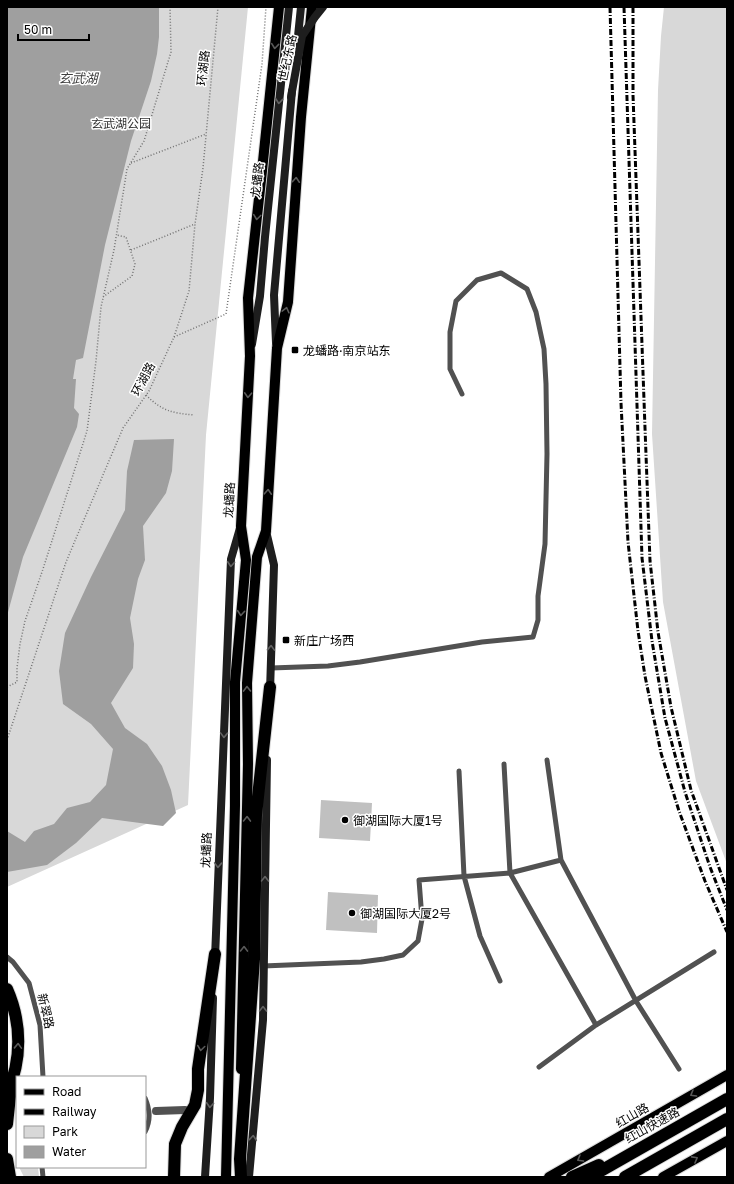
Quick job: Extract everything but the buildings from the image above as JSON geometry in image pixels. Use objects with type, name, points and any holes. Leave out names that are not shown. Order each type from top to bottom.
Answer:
[{"type":"highway","points":[[240,1177],[254,959],[256,815],[270,687]]},
{"type":"highway","points":[[174,1177],[175,1144],[178,1135],[194,1105],[198,1090],[198,1069],[215,954]]},
{"type":"highway","points":[[7,989],[14,1008],[19,1034],[17,1062],[9,1089],[13,1105],[7,1124]]},
{"type":"highway","name":"红山快速路","points":[[590,1177],[642,1146],[727,1099]]},
{"type":"highway","points":[[625,1177],[727,1119]]},
{"type":"highway","points":[[572,1177],[642,1146]]},
{"type":"highway","points":[[7,1159],[10,1177]]},
{"type":"highway","points":[[629,1177],[649,1164]]},
{"type":"main road","name":"龙蟠路","points":[[226,1177],[235,806],[235,682],[246,560],[241,526],[250,356],[248,298],[278,7]]},
{"type":"main road","points":[[240,1177],[248,764],[247,683],[257,557],[266,531],[276,348],[288,302],[301,117],[312,7]]},
{"type":"main road","name":"红山路","points":[[549,1177],[727,1075]]},
{"type":"main road","points":[[663,1177],[727,1141]]},
{"type":"street","name":"龙蟠路","points":[[250,356],[260,296],[265,230],[289,7]]},
{"type":"street","points":[[276,348],[274,295],[291,97],[301,7]]},
{"type":"street","name":"世纪东路","points":[[291,97],[302,36],[324,7]]},
{"type":"street","name":"龙蟠路","points":[[205,1177],[210,1098],[231,558],[241,526]]},
{"type":"street","points":[[249,1177],[262,1020],[266,802],[274,565],[266,531]]},
{"type":"street","points":[[156,1111],[185,1110]]},
{"type":"lane","points":[[271,668],[328,666],[482,642],[533,637],[538,620],[538,596],[545,544],[547,454],[544,349],[536,312],[527,289],[502,273],[477,280],[456,301],[450,332],[450,369],[462,394]]},
{"type":"lane","points":[[547,760],[562,860],[636,1001],[678,1069]]},
{"type":"lane","points":[[504,764],[510,873],[596,1025]]},
{"type":"lane","points":[[459,771],[464,876],[480,936],[500,981]]},
{"type":"lane","points":[[263,966],[361,962],[384,960],[403,955],[418,941],[422,919],[419,880],[510,873],[562,860]]},
{"type":"lane","points":[[539,1067],[596,1025],[714,952]]},
{"type":"lane","name":"新翠路","points":[[7,957],[13,962],[29,983],[40,1025],[44,1076]]},
{"type":"lane","points":[[146,1101],[150,1118],[146,1129]]},
{"type":"path","points":[[7,687],[17,682],[20,644],[25,621],[87,431],[101,307],[116,235],[127,169],[144,141],[171,52],[170,7]]},
{"type":"path","name":"环湖路","points":[[7,740],[66,562],[123,428],[146,395],[174,337],[189,291],[195,224],[203,168],[218,7]]},
{"type":"path","points":[[174,337],[226,314],[262,64],[266,7]]},
{"type":"path","points":[[131,163],[206,134]]},
{"type":"path","points":[[131,250],[195,224]]},
{"type":"path","points":[[103,297],[132,276],[136,264],[126,238],[116,235]]},
{"type":"path","points":[[146,395],[156,405],[174,413],[194,415]]},
{"type":"green space","name":"玄武湖公园","points":[[7,7],[248,7],[206,435],[188,805],[7,887]]},
{"type":"green space","points":[[664,7],[727,7],[727,864],[696,781],[663,602],[652,434],[658,90]]},
{"type":"green space","points":[[20,1168],[38,1168],[39,1177],[24,1177]]},
{"type":"water","name":"玄武湖","points":[[7,7],[159,7],[159,37],[151,81],[131,141],[105,245],[83,358],[76,360],[73,379],[76,379],[74,408],[79,414],[77,427],[23,557],[7,616]]},
{"type":"water","points":[[174,439],[172,471],[166,493],[143,526],[145,560],[138,579],[130,618],[134,644],[133,668],[111,703],[125,728],[147,744],[162,766],[171,790],[176,813],[163,826],[102,818],[76,843],[47,865],[7,872],[7,831],[25,842],[34,831],[54,824],[67,808],[90,802],[106,785],[113,749],[91,724],[63,704],[59,671],[65,633],[125,510],[127,471],[134,440]]},
{"type":"railway","points":[[610,7],[621,403],[628,542],[638,631],[645,676],[661,753],[679,811],[705,881],[727,932]]},
{"type":"railway","points":[[624,7],[642,558],[652,641],[665,718],[685,792],[710,867],[727,910]]},
{"type":"railway","points":[[633,7],[633,95],[650,561],[658,632],[671,707],[691,790],[727,890]]},
{"type":"place","name":"龙蟠路·南京站东","points":[[295,350]]},
{"type":"place","name":"新庄广场西","points":[[286,640]]},
{"type":"place","name":"御湖国际大厦1号","points":[[345,820]]},
{"type":"place","name":"御湖国际大厦2号","points":[[352,913]]}]
